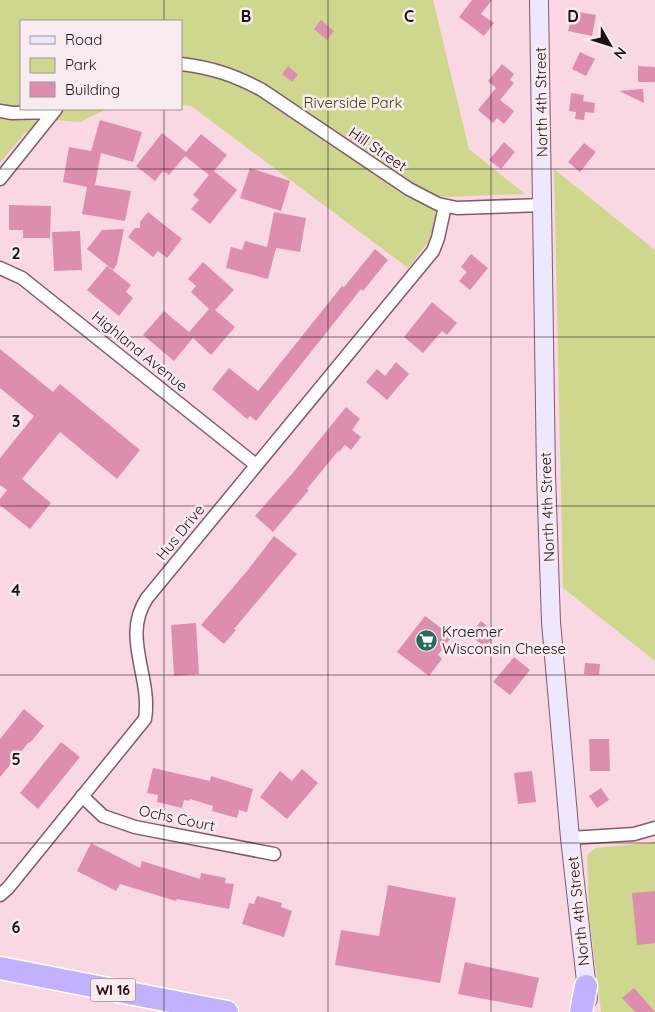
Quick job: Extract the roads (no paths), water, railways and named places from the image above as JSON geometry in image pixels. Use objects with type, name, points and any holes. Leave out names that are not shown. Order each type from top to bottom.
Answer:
[{"type":"highway","name":"WI 16","points":[[0,968],[226,1012]]},
{"type":"highway","points":[[581,1012],[586,986]]},
{"type":"street","name":"North 4th Street","points":[[539,0],[546,474],[551,622],[570,838],[589,1012]]},
{"type":"street","name":"Hill Street","points":[[182,64],[214,69],[243,80],[262,90],[425,199],[457,208],[542,205]]},
{"type":"street","points":[[0,111],[12,113],[54,110]]},
{"type":"street","points":[[0,180],[54,110]]},
{"type":"street","name":"Hus Drive","points":[[0,895],[145,719],[145,689],[136,628],[140,609],[147,598],[433,251],[445,206]]},
{"type":"street","name":"Highland Avenue","points":[[0,268],[22,278],[256,465]]},
{"type":"street","name":"Ochs Court","points":[[82,796],[103,816],[135,827],[274,854]]},
{"type":"street","points":[[570,838],[634,834],[655,828]]},
{"type":"place","name":"Kraemer Wisconsin Cheese","points":[[426,640]]},
{"type":"park label","name":"Riverside Park","points":[[353,102]]}]
